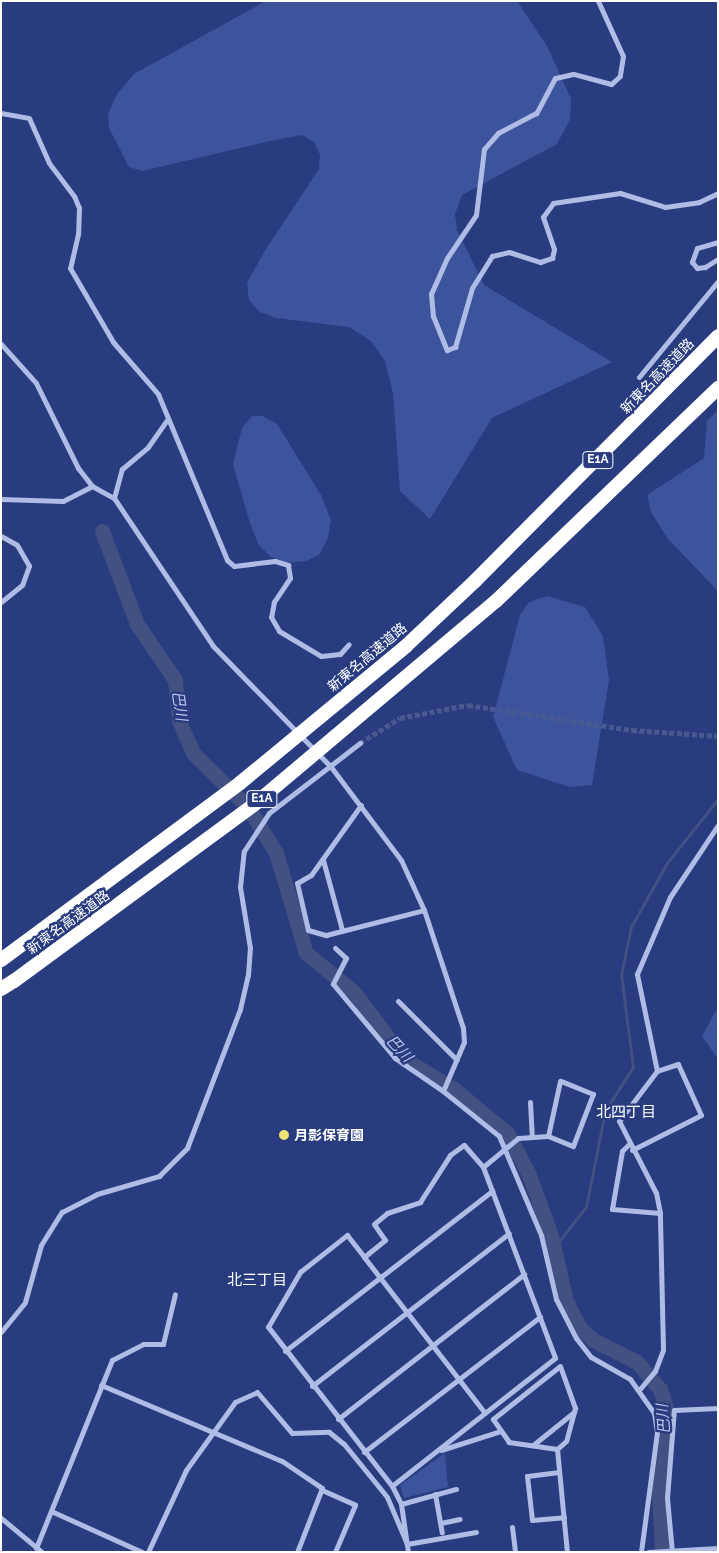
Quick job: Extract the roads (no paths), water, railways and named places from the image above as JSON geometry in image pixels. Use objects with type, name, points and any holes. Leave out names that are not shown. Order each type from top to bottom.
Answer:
[{"type":"highway","name":"新東名高速道路","points":[[1,960],[240,783],[406,646],[475,581],[718,336]]},
{"type":"highway","name":"新東名高速道路","points":[[1,989],[256,803],[496,601],[718,388]]},
{"type":"street","points":[[598,1],[623,56],[620,76],[611,84],[573,74],[555,78],[536,113],[498,133],[484,149],[476,215],[447,258],[431,294],[433,316],[447,350],[455,348],[472,288],[492,256],[509,252],[540,262],[552,258],[554,249],[543,217],[553,203],[620,193],[665,207],[699,202],[718,193]]},
{"type":"street","points":[[1,113],[29,118],[60,182],[74,196],[79,208],[78,234],[70,268],[113,342],[158,394],[227,560],[234,566],[275,561],[290,569],[271,617],[279,632],[321,656],[340,654],[348,644]]},
{"type":"street","points":[[718,242],[697,248],[692,262],[697,268],[705,267],[718,259]]},
{"type":"street","points":[[640,377],[718,282]]},
{"type":"street","points":[[1,344],[36,383],[78,468],[92,486],[114,498],[213,646],[331,768],[401,860],[424,910],[459,1010],[464,1042],[444,1089]]},
{"type":"street","points":[[114,498],[122,469],[148,447],[168,418]]},
{"type":"street","points":[[1,499],[63,501],[92,486]]},
{"type":"street","points":[[1,536],[17,545],[29,566],[22,586],[1,602]]},
{"type":"street","points":[[1,1332],[25,1302],[41,1245],[62,1212],[97,1194],[159,1176],[187,1148],[240,1009],[248,975],[250,948],[240,870],[250,836],[269,813],[331,768],[360,743]]},
{"type":"street","points":[[361,805],[323,860],[297,883],[308,930],[326,935],[424,910]]},
{"type":"street","points":[[657,1071],[637,974],[670,897],[718,825]]},
{"type":"street","points":[[323,860],[342,930]]},
{"type":"street","points":[[335,948],[346,958],[340,974],[333,984],[395,1058],[444,1089],[500,1136],[541,1235],[556,1299],[576,1338],[591,1357],[618,1370],[639,1390],[654,1413],[657,1432],[641,1552]]},
{"type":"street","points":[[398,1001],[456,1060]]},
{"type":"street","points":[[632,1150],[701,1114],[678,1064],[657,1071],[622,1113],[619,1121],[632,1150],[656,1193],[660,1213],[663,1350],[655,1371],[639,1390]]},
{"type":"street","points":[[483,1167],[518,1138],[548,1136],[573,1146],[593,1094],[560,1082],[548,1136]]},
{"type":"street","points":[[530,1102],[532,1137]]},
{"type":"street","points":[[629,1144],[622,1151],[612,1209],[660,1213]]},
{"type":"street","points":[[364,1257],[385,1240],[374,1224],[387,1214],[420,1202],[450,1154],[464,1145],[483,1167],[555,1358],[392,1486]]},
{"type":"street","points":[[285,1351],[492,1191]]},
{"type":"street","points":[[312,1386],[509,1233]]},
{"type":"street","points":[[408,1552],[401,1504],[392,1486],[268,1328],[300,1272],[347,1236],[485,1413]]},
{"type":"street","points":[[338,1419],[524,1274]]},
{"type":"street","points":[[36,1548],[101,1385],[119,1354],[143,1344],[163,1344],[175,1294]]},
{"type":"street","points":[[364,1452],[540,1317]]},
{"type":"street","points":[[560,1366],[574,1412],[566,1441],[557,1448],[509,1442],[492,1419],[560,1366]]},
{"type":"street","points":[[101,1385],[176,1414],[212,1434],[282,1461],[322,1490],[355,1505],[336,1552]]},
{"type":"street","points":[[148,1552],[186,1470],[235,1402],[257,1392],[292,1433],[329,1432],[387,1497],[407,1544]]},
{"type":"street","points":[[672,1551],[667,1498],[674,1410],[718,1408]]},
{"type":"street","points":[[533,1445],[574,1412]]},
{"type":"street","points":[[438,1451],[501,1431]]},
{"type":"street","points":[[557,1448],[567,1552]]},
{"type":"street","points":[[560,1472],[528,1476],[532,1520],[564,1517]]},
{"type":"street","points":[[401,1504],[456,1489]]},
{"type":"street","points":[[297,1552],[322,1490]]},
{"type":"street","points":[[435,1494],[442,1532]]},
{"type":"street","points":[[51,1511],[142,1552]]},
{"type":"street","points":[[1,1518],[42,1552]]},
{"type":"street","points":[[441,1523],[460,1519]]},
{"type":"street","points":[[512,1527],[515,1552]]},
{"type":"street","points":[[407,1544],[476,1532]]},
{"type":"street","points":[[648,1552],[718,1548]]},
{"type":"waterway","name":"巴川","points":[[102,531],[137,624],[175,680],[179,721],[193,753],[248,807],[276,853],[306,953],[353,991],[404,1059],[454,1089],[508,1134],[529,1175],[551,1235],[566,1301],[579,1327],[593,1340],[637,1362],[660,1389],[666,1407],[659,1493],[662,1552]]},
{"type":"waterway","points":[[553,1249],[586,1207],[605,1111],[633,1067],[621,975],[631,927],[667,863],[718,799]]},
{"type":"tunnel","points":[[360,743],[400,718],[468,705],[632,730],[718,736]]},
{"type":"place","name":"月影保育園","points":[[284,1135]]},
{"type":"district","name":"北四丁目","points":[[626,1113]]},
{"type":"district","name":"北三丁目","points":[[257,1281]]}]
